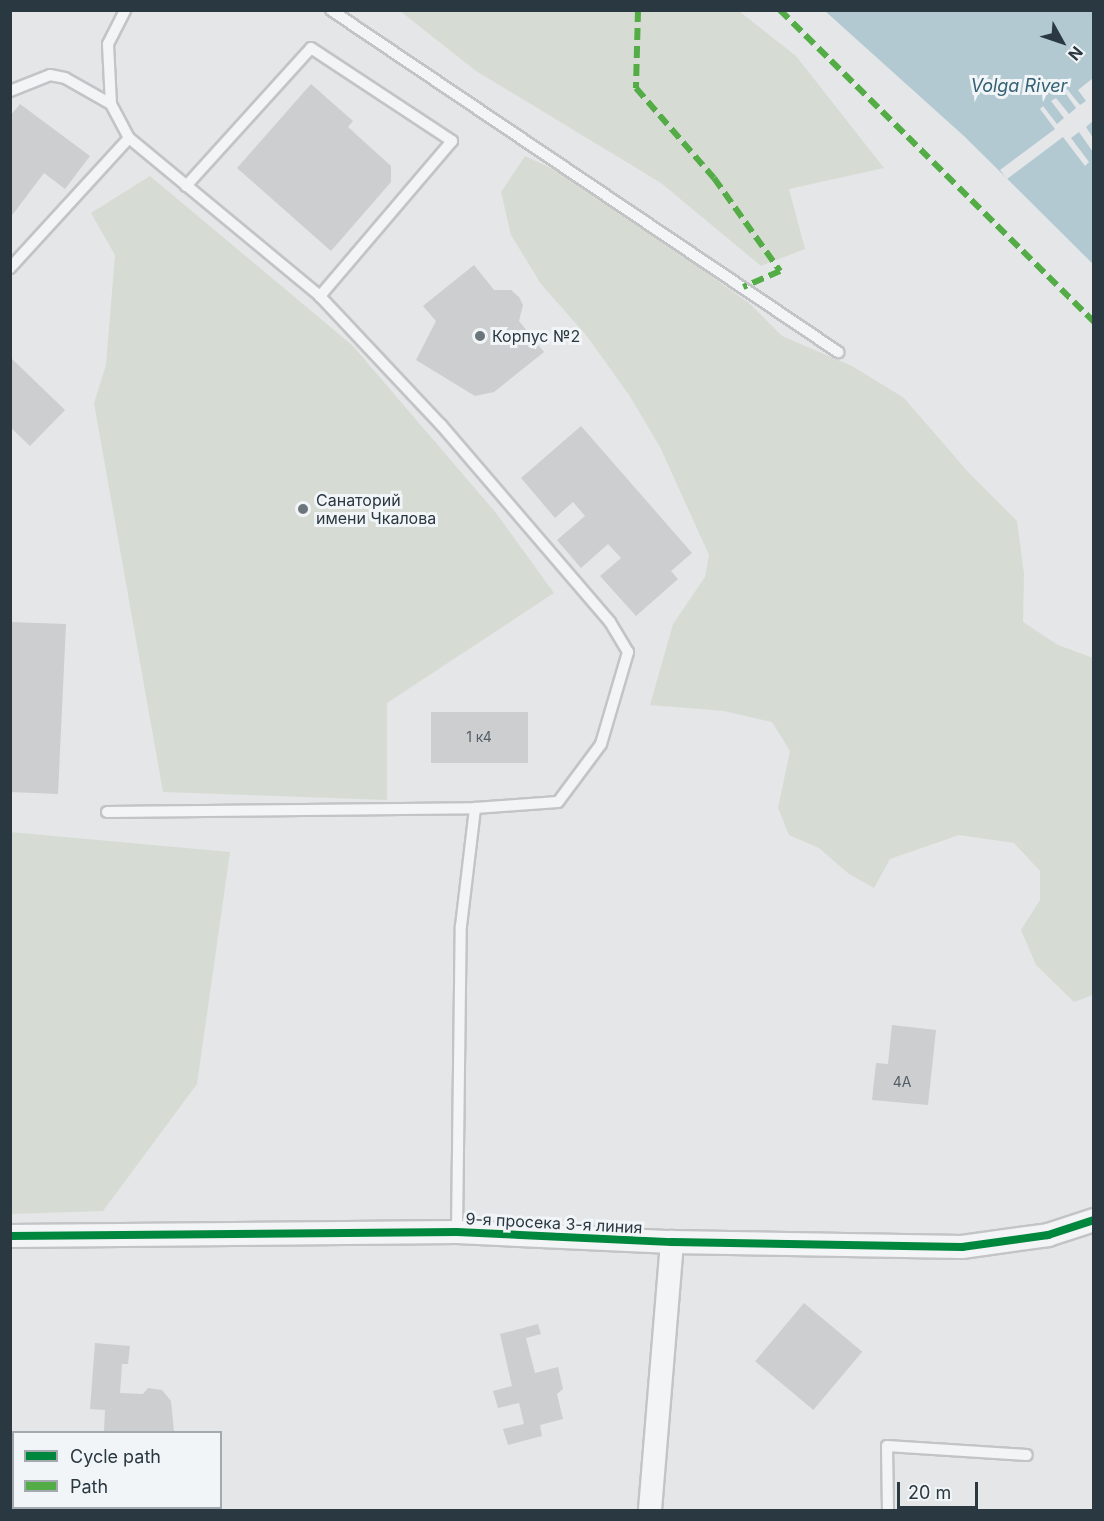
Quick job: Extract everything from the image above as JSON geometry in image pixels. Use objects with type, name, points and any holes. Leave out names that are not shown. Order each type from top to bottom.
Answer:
[{"type":"street","name":"9-я просека 3-я линия","points":[[10,1236],[457,1232],[672,1242],[962,1246],[1048,1234],[1094,1220]]},
{"type":"street","points":[[650,1510],[672,1242]]},
{"type":"lane","points":[[107,812],[475,808],[558,802],[601,744],[628,652],[610,622],[441,424],[320,296],[129,138],[111,104],[108,44],[125,10]]},
{"type":"lane","points":[[331,10],[838,352]]},
{"type":"lane","points":[[186,186],[311,48],[452,141],[320,296]]},
{"type":"lane","points":[[10,91],[50,75],[65,78],[111,104]]},
{"type":"lane","points":[[10,268],[129,138]]},
{"type":"lane","points":[[457,1232],[461,926],[475,808]]},
{"type":"lane","points":[[888,1510],[887,1446],[1027,1455]]},
{"type":"shaded area","points":[[400,11],[739,11],[796,56],[884,168],[789,189],[805,249],[761,266],[661,183],[476,71]]},
{"type":"shaded area","points":[[525,156],[568,176],[612,204],[750,304],[782,336],[852,366],[904,398],[969,473],[1017,521],[1024,574],[1023,622],[1058,645],[1093,658],[1093,995],[1074,1002],[1036,965],[1021,930],[1040,900],[1040,871],[1014,843],[959,835],[890,859],[874,888],[849,874],[819,848],[789,835],[778,808],[790,751],[772,722],[724,711],[650,705],[673,624],[705,577],[709,555],[660,447],[629,395],[586,335],[541,284],[511,235],[501,192]]},
{"type":"shaded area","points":[[150,176],[353,346],[496,513],[554,593],[387,703],[387,800],[163,792],[94,403],[106,365],[115,255],[91,213]]},
{"type":"shaded area","points":[[10,832],[230,852],[197,1084],[103,1211],[11,1214]]},
{"type":"water","name":"Volga River","points":[[825,11],[1093,11],[1093,264],[965,137]]},
{"type":"pier","points":[[1093,78],[1093,121],[1086,127],[1093,138],[1093,152],[1079,132],[1071,138],[1089,162],[1085,166],[1063,137],[1007,179],[1000,170],[1055,129],[1040,109],[1043,106],[1057,124],[1064,118],[1051,101],[1056,98],[1069,114],[1076,108],[1064,91],[1067,89],[1080,105],[1086,101],[1078,90]]},
{"type":"building","points":[[311,84],[353,121],[348,127],[391,166],[391,182],[331,251],[237,168]]},
{"type":"building","points":[[20,104],[90,156],[65,189],[44,173],[10,218],[10,116]]},
{"type":"building","name":"Корпус №2","points":[[474,265],[494,290],[511,290],[519,297],[523,305],[519,321],[544,352],[494,392],[475,396],[416,360],[436,321],[423,306]]},
{"type":"building","points":[[10,357],[65,410],[30,446],[10,427]]},
{"type":"building","points":[[581,426],[692,553],[671,571],[678,579],[636,616],[600,576],[621,558],[608,544],[581,568],[557,540],[585,516],[573,502],[555,518],[521,478]]},
{"type":"building","points":[[10,622],[66,624],[58,794],[10,792]]},
{"type":"building","points":[[431,712],[528,712],[528,763],[431,763]]},
{"type":"building","points":[[892,1025],[936,1030],[928,1105],[872,1100],[876,1063],[888,1064]]},
{"type":"building","points":[[804,1303],[862,1352],[813,1410],[755,1361]]},
{"type":"building","points":[[538,1324],[541,1334],[526,1338],[535,1373],[558,1367],[563,1389],[557,1394],[563,1419],[540,1425],[542,1436],[508,1445],[503,1429],[524,1424],[519,1403],[498,1408],[493,1391],[512,1386],[500,1334]]},
{"type":"building","points":[[95,1343],[130,1346],[128,1364],[122,1364],[120,1393],[143,1394],[148,1388],[162,1390],[171,1401],[174,1431],[104,1431],[105,1410],[90,1409]]},
{"type":"marked path","points":[[638,10],[636,88],[714,178],[780,271],[743,287]]},
{"type":"marked path","points":[[780,10],[1094,322]]},
{"type":"cycle path","points":[[10,1236],[457,1232],[672,1242],[962,1247],[1048,1235],[1094,1220]]},
{"type":"place","name":"Корпус №2","points":[[480,336]]},
{"type":"place","name":"Санаторий имени Чкалова","points":[[303,509]]}]
